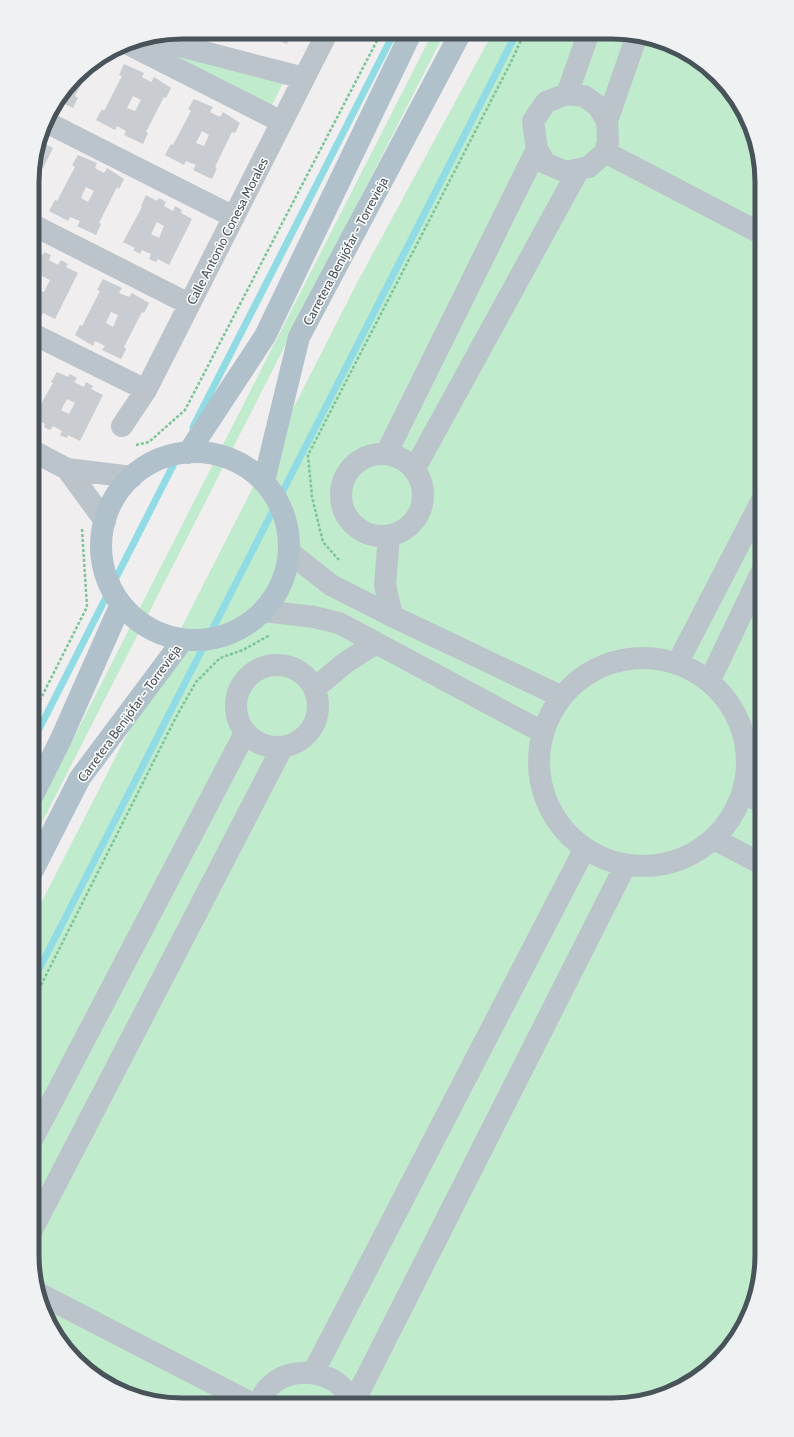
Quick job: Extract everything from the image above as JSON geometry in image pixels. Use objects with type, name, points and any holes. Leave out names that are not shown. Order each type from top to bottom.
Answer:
[{"type":"main road","points":[[188,452],[265,336],[408,39]]},
{"type":"main road","name":"Carretera Benijófar - Torrevieja","points":[[264,481],[299,337],[457,39]]},
{"type":"main road","points":[[188,452],[209,452],[238,462],[264,481],[282,507],[290,537],[288,569],[276,598],[254,621],[227,636],[196,642],[164,637],[137,622],[116,599],[103,570],[100,540],[108,509],[124,483],[148,463],[178,453],[188,452]]},
{"type":"main road","points":[[39,781],[61,739],[121,604]]},
{"type":"main road","name":"Carretera Benijófar - Torrevieja","points":[[39,858],[80,778],[183,640]]},
{"type":"street","name":"Calle Antonio Conesa Morales","points":[[122,426],[146,390],[324,39]]},
{"type":"street","points":[[567,94],[586,39]]},
{"type":"street","points":[[160,41],[304,78]]},
{"type":"street","points":[[607,121],[635,41]]},
{"type":"street","points":[[135,47],[282,122]]},
{"type":"street","points":[[567,94],[584,96],[598,106],[607,121],[609,136],[605,152],[589,168],[566,172],[545,163],[537,149],[533,121],[546,102],[567,94]]},
{"type":"street","points":[[51,125],[234,217]]},
{"type":"street","points":[[386,454],[537,149]]},
{"type":"street","points":[[605,152],[755,230]]},
{"type":"street","points":[[414,470],[579,169]]},
{"type":"street","points":[[39,228],[189,304]]},
{"type":"street","points":[[39,337],[146,390]]},
{"type":"street","points":[[39,454],[67,468],[132,476]]},
{"type":"street","points":[[372,454],[386,454],[399,457],[414,470],[419,477],[423,491],[422,505],[417,518],[407,529],[388,536],[380,537],[366,534],[355,528],[346,517],[341,505],[340,492],[343,479],[350,468],[360,459],[372,454]]},
{"type":"street","points":[[67,468],[105,521]]},
{"type":"street","points":[[677,664],[755,514]]},
{"type":"street","points":[[388,536],[385,585],[392,616]]},
{"type":"street","points":[[289,552],[331,585],[392,616],[560,696]]},
{"type":"street","points":[[710,680],[755,586]]},
{"type":"street","points":[[264,611],[314,617],[339,623],[542,732]]},
{"type":"street","points":[[315,688],[345,663],[376,643]]},
{"type":"street","points":[[641,657],[685,665],[710,680],[721,691],[746,739],[753,798],[716,840],[673,864],[625,866],[584,850],[553,818],[538,776],[542,732],[560,696],[598,666],[641,657]]},
{"type":"street","points":[[283,665],[297,669],[307,677],[315,688],[319,701],[318,714],[314,727],[306,737],[295,745],[282,748],[269,747],[256,742],[245,733],[238,721],[235,707],[238,693],[245,680],[255,671],[268,666],[283,665]]},
{"type":"street","points":[[39,1127],[245,733]]},
{"type":"street","points":[[39,1217],[282,748]]},
{"type":"street","points":[[716,840],[755,860]]},
{"type":"street","points":[[313,1373],[584,850]]},
{"type":"street","points":[[356,1398],[625,866]]},
{"type":"street","points":[[46,1297],[241,1398]]},
{"type":"street","points":[[261,1398],[267,1388],[284,1376],[304,1372],[324,1375],[342,1387],[349,1398]]},
{"type":"path","points":[[134,445],[149,442],[185,410],[377,39]]},
{"type":"path","points":[[341,562],[323,542],[312,496],[308,455],[522,39]]},
{"type":"path","points":[[39,702],[87,607],[81,527]]},
{"type":"path","points":[[39,989],[176,717],[196,682],[220,658],[243,650],[270,635],[277,634]]},
{"type":"green space","points":[[429,39],[441,39],[39,828],[39,806]]},
{"type":"green space","points":[[489,39],[621,39],[649,44],[667,50],[691,63],[713,81],[731,103],[744,127],[750,145],[755,173],[755,1264],[750,1292],[744,1310],[736,1326],[725,1342],[713,1356],[691,1374],[667,1387],[649,1393],[621,1398],[164,1397],[127,1387],[103,1374],[81,1356],[58,1326],[50,1310],[44,1292],[39,1264],[39,907],[357,283]]},
{"type":"green space","points":[[165,51],[284,81],[272,105]]},
{"type":"building","points":[[274,39],[288,39],[287,44]]},
{"type":"building","points":[[124,64],[144,73],[142,77],[151,82],[154,77],[171,88],[166,98],[164,97],[146,132],[148,133],[143,144],[124,135],[126,131],[117,126],[115,130],[96,120],[102,109],[104,111],[122,76],[119,75]],"holes":[[[133,96],[141,100],[135,111],[127,108]]]},
{"type":"building","points":[[85,78],[75,96],[78,98],[73,108],[63,103]]},
{"type":"building","points":[[194,99],[213,107],[210,112],[220,117],[223,112],[240,123],[235,133],[232,132],[215,167],[217,168],[212,179],[193,170],[196,165],[186,161],[184,165],[165,155],[171,144],[173,145],[191,111],[188,109]],"holes":[[[202,131],[209,135],[204,146],[196,143]]]},
{"type":"building","points":[[44,144],[53,148],[39,176]]},
{"type":"building","points":[[78,155],[97,163],[95,168],[104,173],[107,168],[124,179],[119,189],[117,187],[99,223],[101,224],[96,235],[77,226],[80,221],[70,217],[68,221],[49,211],[55,200],[57,201],[75,167],[72,165]],"holes":[[[86,187],[94,191],[88,202],[81,198]]]},
{"type":"building","points":[[146,195],[157,201],[159,198],[166,202],[164,206],[173,211],[175,206],[182,210],[181,213],[192,219],[169,265],[158,259],[156,262],[149,259],[151,254],[142,250],[140,254],[133,250],[135,248],[123,242],[142,207],[141,206]],"holes":[[[157,222],[164,226],[159,238],[151,234]]]},
{"type":"building","points":[[44,252],[51,255],[49,260],[58,265],[61,260],[68,264],[66,267],[78,273],[55,319],[43,313],[41,316],[39,315],[39,290],[44,292],[50,280],[42,276],[39,282],[39,253],[43,255]]},
{"type":"building","points":[[103,279],[122,288],[119,293],[129,297],[132,293],[149,303],[144,313],[142,312],[124,347],[126,349],[121,359],[102,350],[105,346],[95,341],[93,346],[75,335],[80,325],[82,326],[100,291],[97,290]],"holes":[[[111,312],[118,315],[113,327],[106,323]]]},
{"type":"building","points":[[57,372],[68,377],[70,374],[77,378],[74,382],[84,387],[86,382],[93,386],[91,389],[103,395],[80,441],[68,435],[67,438],[60,435],[62,431],[53,426],[50,430],[44,427],[45,424],[39,421],[39,408],[53,383],[51,382]],"holes":[[[67,399],[75,403],[69,414],[61,410]]]},
{"type":"waterway","points":[[193,427],[391,39]]},
{"type":"waterway","points":[[39,969],[513,39]]},
{"type":"waterway","points":[[39,729],[182,448]]}]
